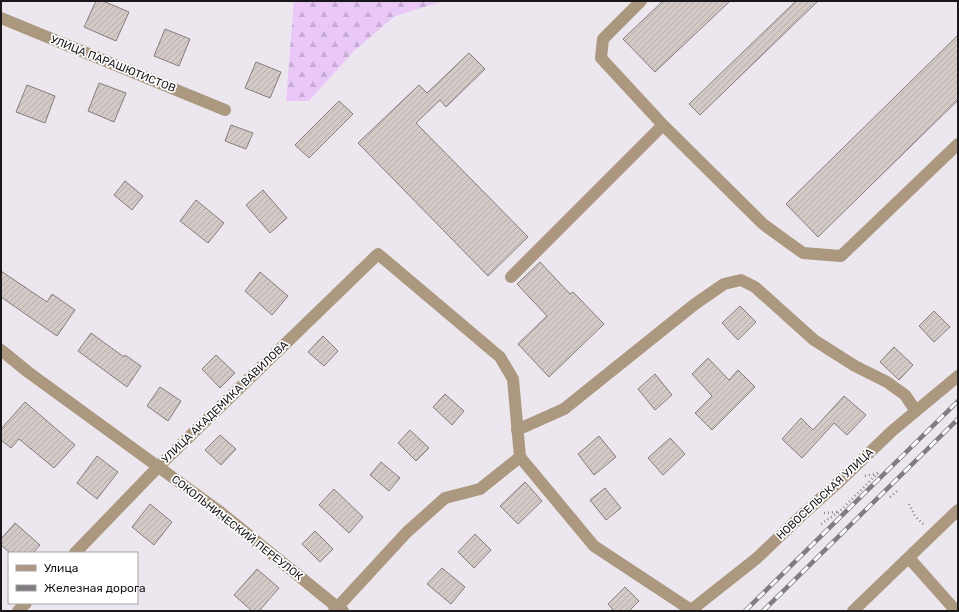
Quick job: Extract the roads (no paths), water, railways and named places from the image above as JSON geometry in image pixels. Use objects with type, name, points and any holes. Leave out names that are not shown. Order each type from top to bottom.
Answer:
[{"type":"street","points":[[641,1],[602,39],[601,58],[663,125],[763,224],[803,253],[841,256],[958,144]]},
{"type":"street","name":"УЛИЦА ПАРАШЮТИСТОВ","points":[[1,18],[225,110]]},
{"type":"street","points":[[511,277],[663,125]]},
{"type":"street","name":"УЛИЦА АКАДЕМИКА ВАВИЛОВА","points":[[75,552],[158,467],[378,254],[500,357],[512,379],[517,430]]},
{"type":"street","points":[[691,610],[594,546],[520,456],[517,430],[564,409],[695,304],[724,284],[741,280],[755,287],[814,340],[856,366],[887,382],[905,395],[916,411]]},
{"type":"street","name":"СОКОЛЬНИЧЕСКИЙ ПЕРЕУЛОК","points":[[1,350],[28,372],[219,511],[338,610]]},
{"type":"street","name":"НОВОСЕЛЬСКАЯ УЛИЦА","points":[[691,610],[757,558],[892,431],[958,376]]},
{"type":"street","points":[[338,610],[407,532],[445,498],[480,489],[520,456]]},
{"type":"street","points":[[853,611],[958,510]]},
{"type":"street","points":[[909,558],[956,611]]},
{"type":"railway","points":[[745,611],[958,401]]},
{"type":"railway","points":[[763,611],[958,419]]}]
